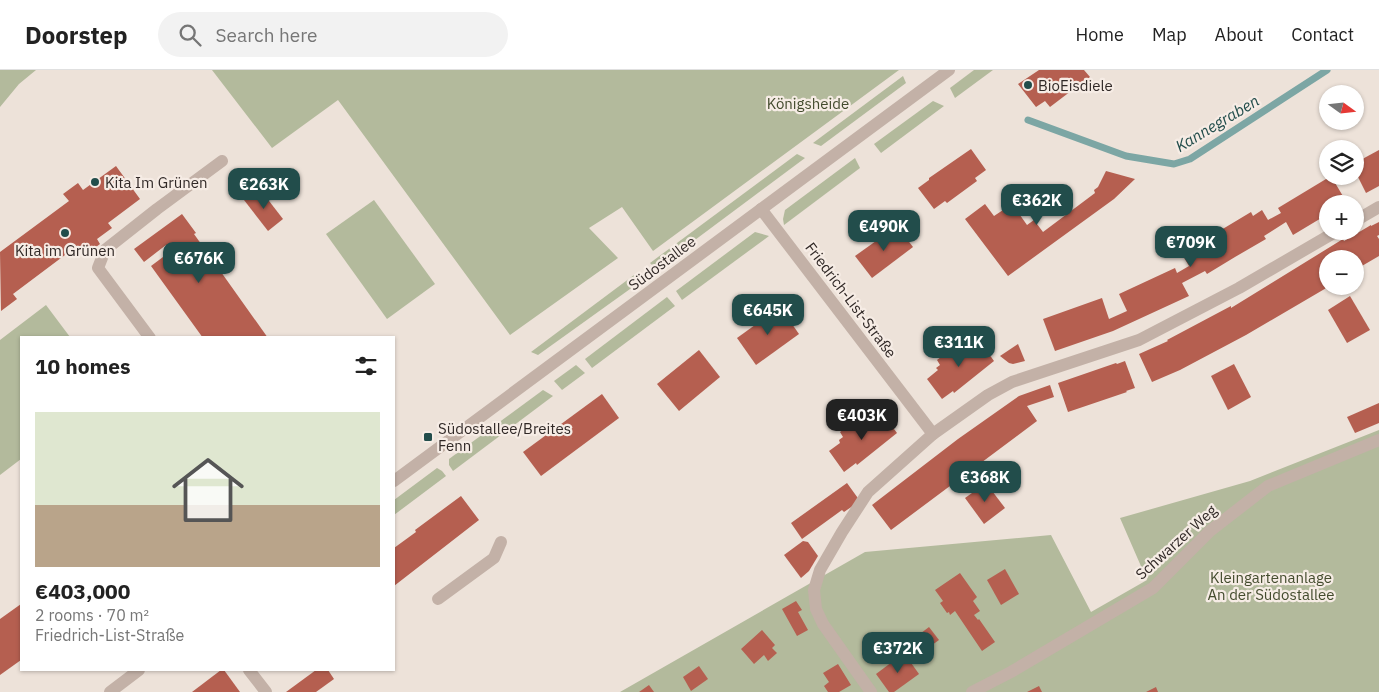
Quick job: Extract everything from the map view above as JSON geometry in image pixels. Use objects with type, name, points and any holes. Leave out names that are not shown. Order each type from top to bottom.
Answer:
[{"type":"street","name":"Südostallee","points":[[395,481],[949,70]]},
{"type":"street","points":[[149,336],[98,268],[105,250],[222,161]]},
{"type":"street","points":[[1364,216],[1379,207]]},
{"type":"street","name":"Friedrich-List-Straße","points":[[761,209],[934,434]]},
{"type":"street","points":[[871,692],[823,624],[816,610],[814,590],[820,570],[868,492],[934,434],[988,395],[1012,382],[1139,340],[1238,288],[1321,240]]},
{"type":"street","name":"Schwarzer Weg","points":[[972,692],[1011,672],[1153,588],[1210,531],[1268,486],[1379,440]]},
{"type":"street","points":[[438,599],[494,558],[501,542]]},
{"type":"street","points":[[110,692],[138,671]]},
{"type":"street","points":[[250,671],[266,692]]},
{"type":"green space","points":[[0,70],[36,70],[19,84],[0,107]]},
{"type":"green space","name":"Königsheide","points":[[212,70],[899,70],[653,251],[622,207],[589,228],[618,258],[510,335],[338,100],[272,148]]},
{"type":"green space","points":[[974,70],[993,70],[955,98],[950,88]]},
{"type":"green space","points":[[903,76],[906,83],[821,146],[813,143]]},
{"type":"green space","points":[[933,101],[944,106],[881,153],[874,144]]},
{"type":"green space","points":[[797,154],[805,158],[656,269],[650,263]]},
{"type":"green space","points":[[855,158],[860,168],[784,225],[785,210]]},
{"type":"green space","points":[[374,200],[435,284],[387,319],[326,234]]},
{"type":"green space","points":[[755,232],[769,236],[682,300],[676,291]]},
{"type":"green space","points":[[634,275],[637,284],[538,355],[531,352]]},
{"type":"green space","points":[[667,297],[675,306],[592,368],[585,359]]},
{"type":"green space","points":[[46,305],[69,336],[20,336],[20,460],[0,475],[0,340]]},
{"type":"green space","points":[[576,365],[585,373],[562,390],[554,381]]},
{"type":"green space","points":[[543,390],[553,396],[453,471],[449,465],[449,459]]},
{"type":"green space","name":"Kleingartenanlage An der Südostallee","points":[[1379,430],[1379,692],[620,692],[865,552],[1051,535],[1091,612],[1147,580],[1120,518],[1250,481]]},
{"type":"green space","points":[[437,468],[446,476],[395,514],[395,499]]},
{"type":"building","points":[[1039,70],[1084,70],[1090,77],[1078,86],[1077,93],[1071,91],[1050,107],[1045,101],[1036,107],[1018,84]]},
{"type":"building","points":[[971,149],[986,170],[975,178],[977,181],[947,203],[945,201],[934,209],[918,188],[929,178]]},
{"type":"building","points":[[1379,150],[1379,186],[1366,193],[1362,185],[1364,185],[1364,158]]},
{"type":"building","name":"Kita im Grünen","points":[[116,166],[140,199],[108,223],[112,228],[97,239],[100,244],[84,256],[77,246],[13,294],[17,299],[1,311],[0,252],[69,201],[63,194],[78,183],[83,190]]},
{"type":"building","points":[[1106,171],[1135,179],[1114,199],[1008,276],[965,219],[985,204],[994,216],[1012,204],[1027,225],[1034,220],[1043,232],[1095,193],[1094,190],[1098,187]]},
{"type":"building","points":[[1319,183],[1319,185],[1336,185],[1342,195],[1319,195],[1319,219],[1293,235],[1286,222],[1264,236],[1266,239],[1207,274],[1205,271],[1182,283],[1189,296],[1113,331],[1055,351],[1043,319],[1102,298],[1109,319],[1127,311],[1119,294],[1175,268],[1177,273],[1189,266],[1183,256],[1193,251],[1191,248],[1251,212],[1253,216],[1262,210],[1268,220],[1281,213],[1278,208]]},
{"type":"building","points":[[259,188],[283,219],[268,231],[244,200]]},
{"type":"building","points":[[182,214],[196,233],[194,234],[267,336],[202,336],[151,266],[171,251],[166,245],[144,262],[134,249]]},
{"type":"building","points":[[1379,222],[1379,235],[1377,236],[1379,239],[1379,256],[1364,265],[1364,250],[1325,250],[1341,240],[1364,240],[1364,229]]},
{"type":"building","points":[[897,226],[913,247],[872,278],[855,256]]},
{"type":"building","points":[[1319,254],[1319,292],[1246,335],[1180,370],[1152,382],[1139,354],[1168,341],[1231,306],[1231,308]]},
{"type":"building","points":[[1350,296],[1370,330],[1347,343],[1328,310]]},
{"type":"building","points":[[780,307],[799,334],[756,365],[737,338]]},
{"type":"building","points":[[979,340],[994,361],[954,393],[953,391],[942,399],[927,379],[938,370],[936,368],[940,365],[937,360],[958,344],[961,349],[966,346],[967,348]]},
{"type":"building","points":[[1018,344],[1025,361],[1013,364],[1000,356]]},
{"type":"building","points":[[699,350],[720,377],[679,411],[657,384]]},
{"type":"building","points":[[1125,361],[1135,388],[1068,412],[1058,383]]},
{"type":"building","points":[[1234,364],[1251,397],[1228,410],[1211,376]]},
{"type":"building","points":[[1050,385],[1054,397],[1027,406],[1037,421],[891,530],[872,505],[958,439],[1019,396]]},
{"type":"building","points":[[602,394],[619,418],[541,476],[523,452]]},
{"type":"building","points":[[1379,403],[1379,423],[1355,433],[1347,417]]},
{"type":"building","points":[[881,412],[897,433],[857,465],[856,463],[844,472],[829,451],[840,443],[839,440],[843,437],[840,432],[861,417],[864,422]]},
{"type":"building","points":[[847,483],[860,501],[844,512],[842,510],[802,539],[791,523]]},
{"type":"building","points":[[986,483],[1005,508],[984,524],[965,498]]},
{"type":"building","points":[[461,496],[479,520],[395,585],[395,547],[416,532],[415,530]]},
{"type":"building","points":[[803,541],[808,542],[818,556],[809,571],[801,578],[784,555]]},
{"type":"building","points":[[1005,569],[1019,594],[1001,605],[987,580]]},
{"type":"building","points":[[960,573],[977,597],[973,601],[980,611],[974,615],[995,642],[982,651],[955,611],[950,615],[949,612],[947,613],[940,603],[943,601],[935,590]]},
{"type":"building","points":[[796,601],[802,610],[798,612],[808,630],[797,636],[782,609]]},
{"type":"building","points":[[20,605],[20,661],[0,675],[0,619]]},
{"type":"building","points":[[929,627],[939,640],[918,655],[908,643]]},
{"type":"building","points":[[762,630],[775,645],[772,648],[777,653],[768,661],[764,655],[754,664],[741,649]]},
{"type":"building","points":[[904,653],[919,674],[894,692],[889,692],[876,674]]},
{"type":"building","points":[[838,664],[851,685],[839,692],[828,692],[824,686],[829,682],[823,673]]},
{"type":"building","points":[[699,666],[708,679],[691,691],[683,677]]},
{"type":"building","points":[[220,671],[225,671],[240,692],[192,692]]},
{"type":"building","points":[[315,671],[329,671],[334,679],[316,692],[286,692]]},
{"type":"building","points":[[649,685],[654,692],[639,692]]},
{"type":"building","points":[[1039,686],[1042,692],[1027,692]]},
{"type":"building","points":[[1156,687],[1158,692],[1146,692]]},
{"type":"waterway","name":"Kannegraben","points":[[1028,120],[1126,156],[1174,164],[1190,159],[1327,70]]},
{"type":"place","name":"BioEisdiele","points":[[1028,85]]},
{"type":"place","name":"Kita Im Grünen","points":[[95,182]]},
{"type":"place","name":"Kita im Grünen","points":[[65,233]]},
{"type":"place","name":"Südostallee/Breites Fenn","points":[[428,437]]}]
